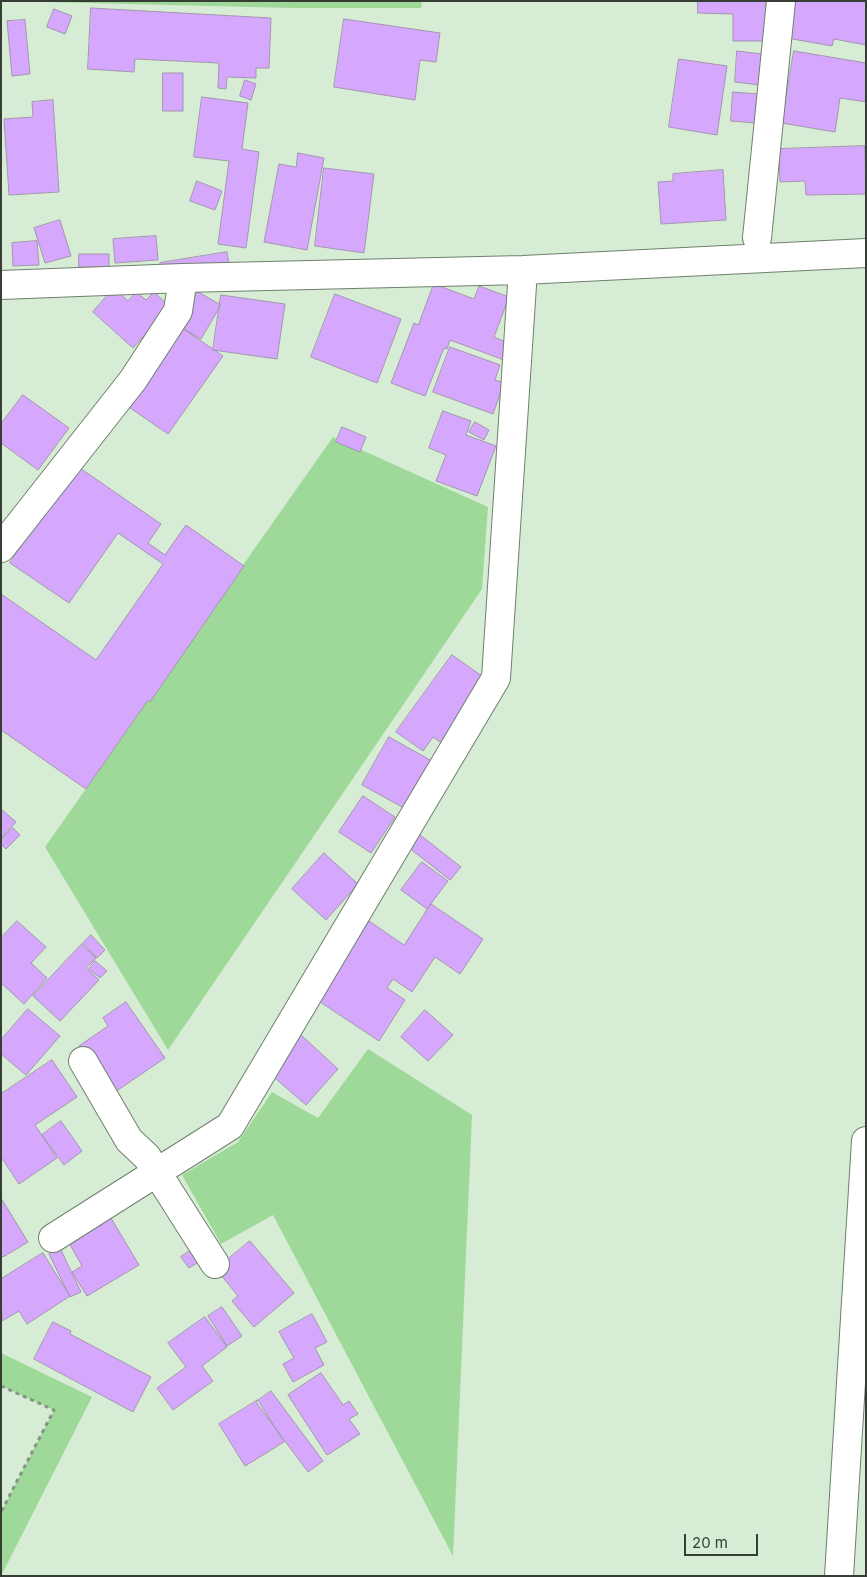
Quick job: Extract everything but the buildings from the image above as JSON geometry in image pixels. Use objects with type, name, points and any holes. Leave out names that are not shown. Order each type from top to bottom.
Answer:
[{"type":"street","points":[[757,238],[781,1]]},
{"type":"street","points":[[1,285],[183,278],[523,270],[866,253]]},
{"type":"street","points":[[53,1238],[230,1126],[496,678],[523,270]]},
{"type":"street","points":[[1,548],[133,380],[178,311],[183,278]]},
{"type":"street","points":[[83,1061],[129,1140],[147,1157],[215,1264]]},
{"type":"street","points":[[839,1576],[866,1141]]},
{"type":"path","points":[[1,1386],[54,1410],[1,1512]]},
{"type":"green space","points":[[5,1],[422,1],[421,8],[292,8]]},
{"type":"green space","points":[[333,437],[488,507],[482,589],[168,1050],[45,847]]},
{"type":"green space","points":[[368,1049],[472,1115],[453,1556],[273,1215],[221,1244],[182,1175],[238,1142],[272,1092],[318,1118]]},
{"type":"green space","points":[[1,1353],[92,1397],[1,1576],[1,1512],[54,1410],[1,1386]]}]
